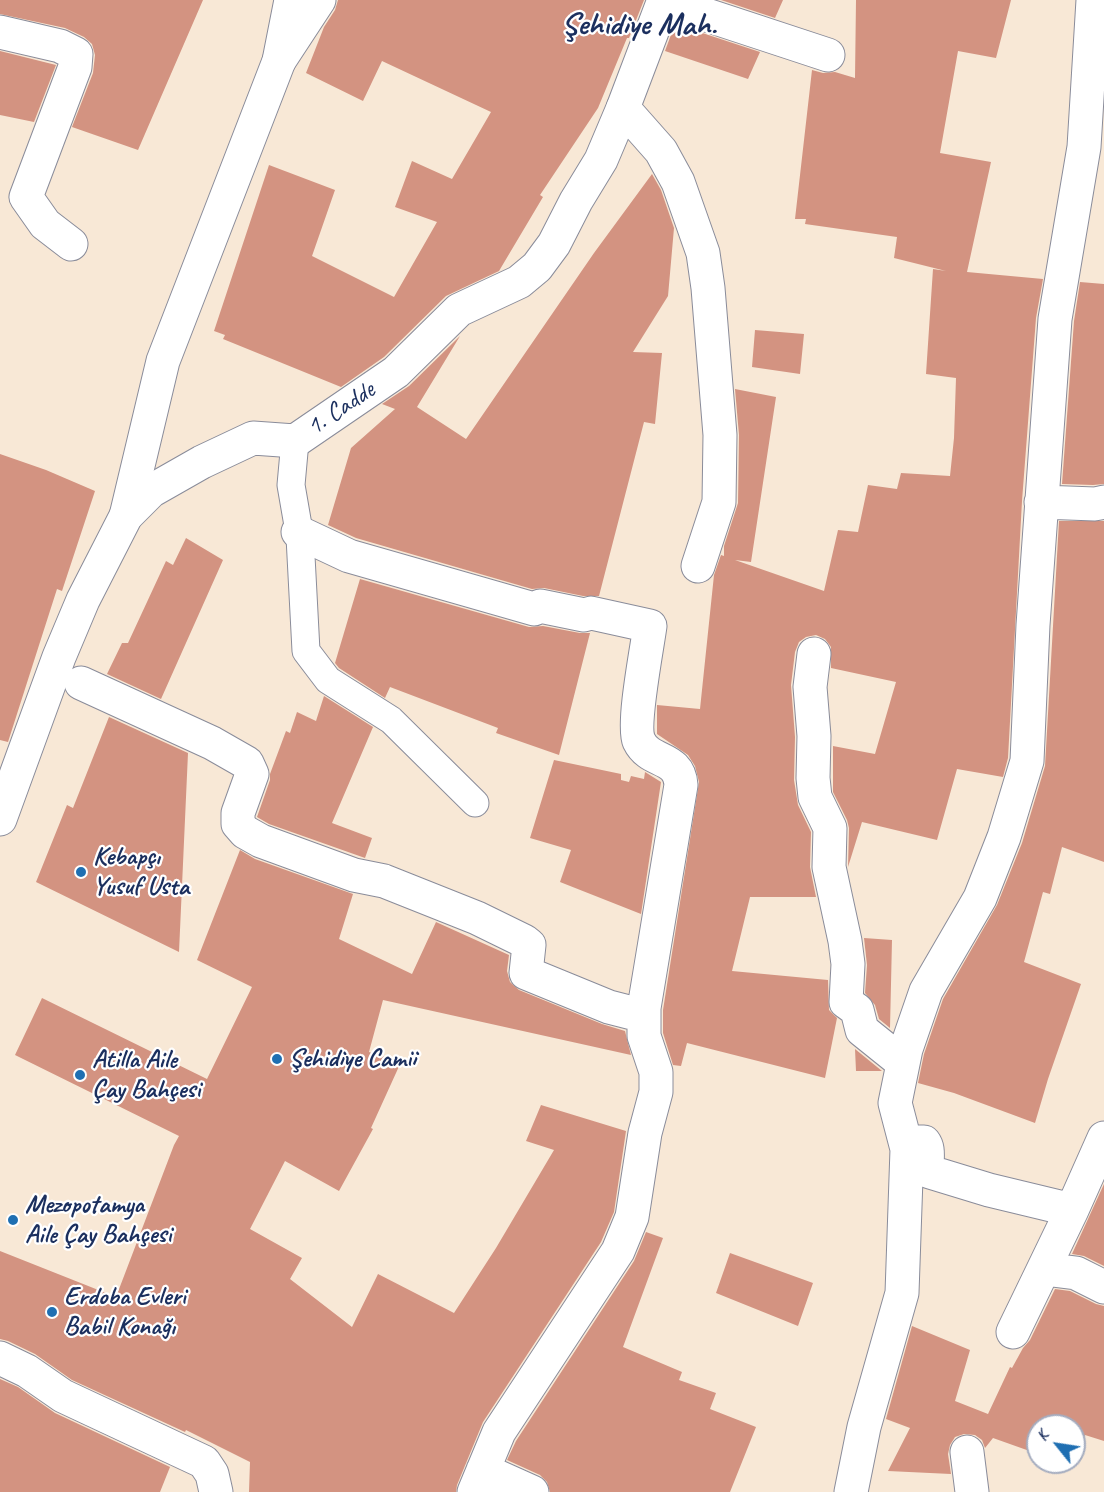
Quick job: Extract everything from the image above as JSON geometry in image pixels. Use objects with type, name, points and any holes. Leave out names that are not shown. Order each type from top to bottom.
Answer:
[{"type":"street","points":[[126,516],[163,361],[279,61],[291,0]]},
{"type":"street","points":[[279,61],[319,0]]},
{"type":"street","points":[[851,1492],[864,1427],[902,1293],[907,1149],[895,1103],[903,1063],[926,991],[980,898],[1004,837],[1028,761],[1033,625],[1055,319],[1092,177],[1084,147],[1093,0]]},
{"type":"street","points":[[664,1],[828,55]]},
{"type":"street","name":"1. Cadde","points":[[0,819],[59,657],[83,600],[126,516],[151,490],[253,438],[295,441],[396,372],[459,310],[519,282],[537,267],[554,244],[601,160],[664,1]]},
{"type":"street","points":[[0,32],[60,46],[76,54],[71,77],[26,197],[45,224],[71,244]]},
{"type":"street","points":[[623,108],[661,151],[678,182],[703,253],[720,435],[719,502],[698,566]]},
{"type":"street","points":[[1041,502],[1095,504],[1104,502]]},
{"type":"street","points":[[298,532],[349,556],[534,609],[540,606],[584,615],[591,613],[650,626],[636,724],[639,740],[648,753],[674,767],[680,773],[681,785],[653,945],[644,1016],[644,1036],[656,1072],[656,1092],[645,1133],[632,1217],[618,1251],[499,1431],[479,1481],[532,1492]]},
{"type":"street","points":[[814,654],[810,687],[814,736],[813,778],[815,797],[830,828],[829,867],[848,964],[846,1002],[857,1010],[862,1030],[903,1063]]},
{"type":"street","points":[[81,683],[212,743],[247,763],[252,774],[238,813],[238,824],[245,832],[282,849],[354,875],[384,881],[477,918],[528,945],[526,973],[609,1007],[644,1016]]},
{"type":"street","points":[[1013,1332],[1104,1138]]},
{"type":"street","points":[[905,1142],[924,1142],[928,1147],[927,1168],[930,1172],[989,1190],[1072,1210]]},
{"type":"street","points":[[1044,1269],[1076,1273],[1104,1287]]},
{"type":"street","points":[[0,1358],[27,1371],[63,1396],[204,1462],[212,1474],[216,1492]]},
{"type":"street","points":[[967,1452],[972,1492]]},
{"type":"lane","points":[[295,441],[291,485],[298,532],[306,651],[328,680],[391,720],[475,803]]},
{"type":"building","points":[[0,0],[203,0],[138,150],[72,127],[93,73],[95,55],[92,44],[84,37],[65,28],[0,14]]},
{"type":"building","points":[[338,0],[644,0],[598,108],[540,195],[543,197],[499,271],[446,296],[384,357],[341,387],[223,339],[225,335],[214,331],[269,165],[335,190],[312,256],[394,297],[437,222],[395,207],[412,161],[452,179],[491,112],[382,61],[363,101],[306,73],[324,27],[335,10]]},
{"type":"building","points":[[721,0],[783,0],[775,18]]},
{"type":"building","points":[[856,0],[1011,0],[996,58],[958,51],[940,153],[991,162],[967,272],[1043,279],[1036,318],[1022,501],[1008,758],[1003,777],[957,769],[937,840],[862,822],[848,867],[849,828],[833,792],[833,746],[875,754],[896,682],[831,668],[831,647],[825,639],[816,635],[806,637],[799,642],[795,652],[791,685],[795,737],[794,780],[798,805],[811,832],[810,867],[816,897],[750,897],[732,971],[828,980],[829,1010],[837,1018],[825,1078],[687,1043],[681,1066],[673,1065],[663,1033],[663,1010],[699,782],[695,766],[688,755],[657,734],[657,705],[700,709],[714,575],[721,555],[724,556],[724,546],[738,503],[739,435],[735,389],[776,397],[751,562],[735,560],[824,591],[838,530],[858,532],[868,485],[897,489],[901,473],[950,476],[956,378],[926,374],[933,269],[946,271],[894,258],[897,237],[805,224],[806,219],[795,219],[812,70],[823,73],[835,72],[855,78]]},
{"type":"building","points":[[675,24],[760,52],[748,79],[665,51]]},
{"type":"building","points":[[0,51],[56,65],[34,122],[0,115]]},
{"type":"building","points":[[652,174],[661,190],[674,228],[668,296],[633,352],[662,353],[655,424],[644,422],[599,596],[583,596],[544,588],[532,589],[356,538],[328,525],[351,448],[395,409],[382,404],[409,386],[460,336],[417,407],[466,439],[594,253]]},
{"type":"building","points":[[1080,282],[1104,284],[1104,484],[1062,484],[1074,321]]},
{"type":"building","points":[[755,330],[804,334],[800,374],[752,367]]},
{"type":"building","points":[[0,454],[95,491],[62,591],[57,589],[8,742],[0,740]]},
{"type":"building","points":[[1059,521],[1104,521],[1104,862],[1062,847],[1050,894],[1043,892],[1024,962],[1081,984],[1035,1123],[954,1093],[918,1083],[924,1054],[943,999],[997,905],[1022,843],[1045,766]]},
{"type":"building","points":[[186,538],[223,560],[161,699],[107,674],[122,643],[128,643],[166,561],[173,565]]},
{"type":"building","points":[[360,579],[529,627],[543,626],[590,633],[559,755],[496,733],[498,728],[390,687],[385,698],[339,668],[335,663]]},
{"type":"building","points":[[324,696],[373,727],[332,823],[372,838],[365,858],[269,824],[257,817],[286,731],[290,733],[297,712],[316,721]]},
{"type":"building","points":[[109,717],[188,753],[179,952],[36,882],[67,805],[73,808]]},
{"type":"building","points":[[554,760],[621,774],[621,780],[629,782],[631,776],[644,779],[645,772],[661,782],[641,914],[560,882],[571,850],[530,838]]},
{"type":"building","points":[[240,850],[255,859],[353,894],[339,939],[412,974],[436,922],[509,955],[507,971],[510,982],[519,990],[625,1031],[631,1055],[383,1000],[369,1052],[401,1062],[371,1128],[373,1129],[339,1191],[285,1161],[250,1229],[302,1258],[290,1279],[352,1327],[378,1274],[454,1313],[496,1248],[554,1150],[526,1141],[541,1105],[626,1131],[614,1212],[601,1242],[483,1422],[456,1492],[249,1492],[250,1462],[186,1430],[185,1432],[72,1380],[35,1354],[0,1339],[0,1251],[116,1297],[179,1136],[15,1055],[42,998],[207,1079],[252,987],[197,960]]},
{"type":"building","points":[[864,938],[892,940],[890,1028],[879,1019],[875,1005],[865,993],[867,965]]},
{"type":"building","points":[[855,1049],[882,1071],[856,1071]]},
{"type":"building","points":[[1104,1184],[1104,1266],[1084,1256],[1072,1254]]},
{"type":"building","points":[[646,1232],[663,1238],[623,1347],[682,1372],[679,1380],[716,1393],[710,1409],[756,1427],[730,1492],[550,1492],[547,1482],[540,1475],[507,1460],[516,1441],[634,1261]]},
{"type":"building","points":[[730,1253],[813,1283],[798,1326],[716,1293]]},
{"type":"building","points":[[1055,1289],[1070,1291],[1104,1306],[1104,1441],[1086,1435],[1086,1414],[1026,1414],[1026,1450],[993,1438],[985,1448],[982,1440],[975,1435],[964,1434],[955,1437],[950,1445],[948,1454],[951,1474],[888,1471],[910,1428],[886,1419],[912,1326],[970,1350],[955,1401],[988,1414],[1010,1367],[1012,1368],[1030,1340]]},
{"type":"building","points":[[0,1379],[18,1387],[55,1413],[170,1467],[160,1492],[0,1492]]},
{"type":"place","name":"Kebapçı Yusuf Usta","points":[[81,872]]},
{"type":"place","name":"Şehidiye Camii","points":[[277,1059]]},
{"type":"place","name":"Atilla Aile Çay Bahçesi","points":[[80,1075]]},
{"type":"place","name":"Mezopotamya Aile Çay Bahçesi","points":[[13,1220]]},
{"type":"place","name":"Erdoba Evleri Babil Konağı","points":[[52,1312]]},
{"type":"district","name":"Şehidiye Mah.","points":[[639,26]]}]
